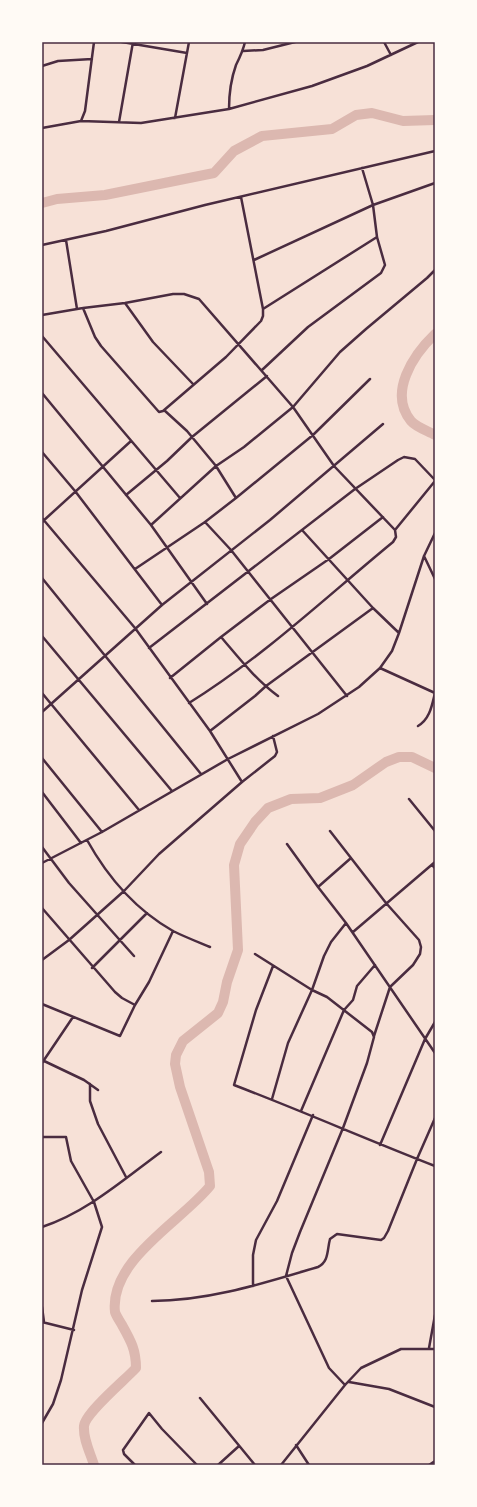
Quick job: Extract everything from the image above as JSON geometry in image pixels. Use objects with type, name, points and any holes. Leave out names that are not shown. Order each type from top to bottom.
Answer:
[{"type":"street","points":[[81,121],[85,111],[94,42]]},
{"type":"street","points":[[122,42],[187,53]]},
{"type":"street","points":[[175,118],[189,42]]},
{"type":"street","points":[[229,109],[229,95],[232,79],[245,42]]},
{"type":"street","points":[[243,51],[263,50],[295,42]]},
{"type":"street","points":[[384,42],[391,55]]},
{"type":"street","points":[[42,128],[81,121],[141,123],[206,114],[229,109],[312,86],[391,55],[418,42]]},
{"type":"street","points":[[119,122],[132,43]]},
{"type":"street","points":[[42,66],[58,61],[92,59]]},
{"type":"street","points":[[42,245],[435,151]]},
{"type":"street","points":[[262,370],[308,327],[382,273],[385,265],[377,237],[373,205],[362,168]]},
{"type":"street","points":[[254,260],[373,205],[435,183]]},
{"type":"street","points":[[83,308],[95,337],[101,346],[159,412],[164,410],[226,357],[261,321],[263,316],[254,260],[241,197]]},
{"type":"street","points":[[263,309],[377,237]]},
{"type":"street","points":[[66,240],[77,309]]},
{"type":"street","points":[[151,525],[216,466],[244,447],[293,407],[340,352],[435,270]]},
{"type":"street","points":[[42,315],[125,303],[173,294],[184,294],[199,299],[293,407],[334,466],[395,530],[396,537],[394,542],[293,627],[219,685],[189,703]]},
{"type":"street","points":[[125,303],[154,342],[193,384]]},
{"type":"street","points":[[42,336],[180,498]]},
{"type":"street","points":[[126,495],[157,470],[192,437],[267,376]]},
{"type":"street","points":[[135,569],[205,522],[236,498],[312,435],[370,379]]},
{"type":"street","points":[[42,393],[151,525],[190,582],[208,604]]},
{"type":"street","points":[[164,410],[183,426],[216,466],[236,498]]},
{"type":"street","points":[[42,712],[162,605],[270,520],[383,424]]},
{"type":"street","points":[[131,441],[43,520],[135,628],[210,731],[242,782]]},
{"type":"street","points":[[42,452],[75,492],[162,605]]},
{"type":"street","points":[[149,648],[208,604],[355,488],[404,457],[415,459],[435,480],[395,530]]},
{"type":"street","points":[[170,678],[271,599],[329,559],[383,517]]},
{"type":"street","points":[[205,522],[231,550],[271,599],[347,696]]},
{"type":"street","points":[[302,530],[373,608],[399,633]]},
{"type":"street","points":[[42,864],[102,832],[228,759],[318,714],[359,687],[380,668],[392,650],[424,556],[435,533]]},
{"type":"street","points":[[424,556],[434,574],[435,579]]},
{"type":"street","points":[[42,578],[201,774]]},
{"type":"street","points":[[210,731],[266,686],[373,608]]},
{"type":"street","points":[[42,636],[172,791]]},
{"type":"street","points":[[221,637],[245,665],[278,696]]},
{"type":"street","points":[[380,668],[435,693],[427,716],[423,723],[418,726]]},
{"type":"street","points":[[42,693],[139,810]]},
{"type":"street","points":[[42,960],[69,940],[124,891],[159,854],[242,782],[275,756],[277,752],[273,736]]},
{"type":"street","points":[[42,758],[102,832]]},
{"type":"street","points":[[42,792],[81,842]]},
{"type":"street","points":[[409,799],[435,831]]},
{"type":"street","points":[[330,831],[386,903],[419,940],[421,947],[420,954],[413,966],[390,987],[367,1063],[343,1128],[292,1253],[286,1276],[329,1368],[345,1385]]},
{"type":"street","points":[[87,840],[104,867],[124,891],[147,913],[173,931],[210,947]]},
{"type":"street","points":[[287,844],[353,932],[435,1053]]},
{"type":"street","points":[[42,847],[96,915],[134,956]]},
{"type":"street","points":[[318,887],[351,858]]},
{"type":"street","points":[[353,932],[435,862]]},
{"type":"street","points":[[432,864],[435,868]]},
{"type":"street","points":[[42,908],[92,968],[115,992],[122,998],[135,1005]]},
{"type":"street","points":[[92,968],[147,913]]},
{"type":"street","points":[[272,1100],[288,1043],[312,990],[331,942],[346,923]]},
{"type":"street","points":[[42,1004],[120,1036],[135,1005],[149,982],[173,931]]},
{"type":"street","points":[[255,954],[312,990],[327,997],[372,1032],[374,1037]]},
{"type":"street","points":[[301,1111],[344,1010],[353,1000],[357,986],[375,965]]},
{"type":"street","points":[[273,966],[256,1010],[234,1085],[313,1115],[380,1145],[435,1166]]},
{"type":"street","points":[[73,1017],[42,1061],[84,1080],[98,1090]]},
{"type":"street","points":[[380,1145],[425,1039],[435,1022]]},
{"type":"street","points":[[90,1084],[90,1101],[98,1124],[126,1178]]},
{"type":"street","points":[[253,1286],[253,1255],[256,1240],[277,1201],[313,1115]]},
{"type":"street","points":[[152,1302],[200,1298],[253,1286],[323,1265],[326,1260],[330,1239],[337,1234],[381,1240],[388,1232],[435,1118]]},
{"type":"street","points":[[42,1137],[66,1137],[71,1161],[94,1202],[102,1227],[82,1290],[74,1330],[61,1380],[53,1404],[42,1423]]},
{"type":"street","points":[[42,1227],[58,1222],[94,1202],[161,1152]]},
{"type":"street","points":[[42,1307],[43,1322],[74,1330]]},
{"type":"street","points":[[429,1348],[435,1315]]},
{"type":"street","points":[[281,1465],[345,1385],[361,1368],[401,1349],[435,1349]]},
{"type":"street","points":[[345,1385],[350,1382],[389,1389],[435,1407]]},
{"type":"street","points":[[200,1398],[255,1465]]},
{"type":"street","points":[[135,1465],[124,1454],[123,1450],[149,1413],[162,1429],[197,1465]]},
{"type":"street","points":[[218,1465],[239,1446]]},
{"type":"street","points":[[296,1446],[309,1465]]},
{"type":"street","points":[[430,1465],[435,1461]]},
{"type":"waterway","points":[[42,203],[57,199],[105,195],[214,173],[234,151],[262,136],[332,129],[356,115],[372,113],[403,121],[435,120]]},
{"type":"waterway","points":[[435,334],[412,363],[406,375],[402,399],[405,410],[411,421],[435,435]]},
{"type":"waterway","points":[[94,1465],[87,1446],[84,1431],[86,1420],[98,1405],[136,1368],[132,1346],[115,1312],[116,1293],[123,1275],[150,1243],[210,1186],[209,1172],[180,1087],[175,1064],[176,1055],[183,1041],[218,1013],[223,1002],[227,982],[238,950],[234,865],[240,844],[255,822],[268,808],[291,799],[320,798],[353,785],[386,762],[399,757],[412,757],[435,768]]}]
